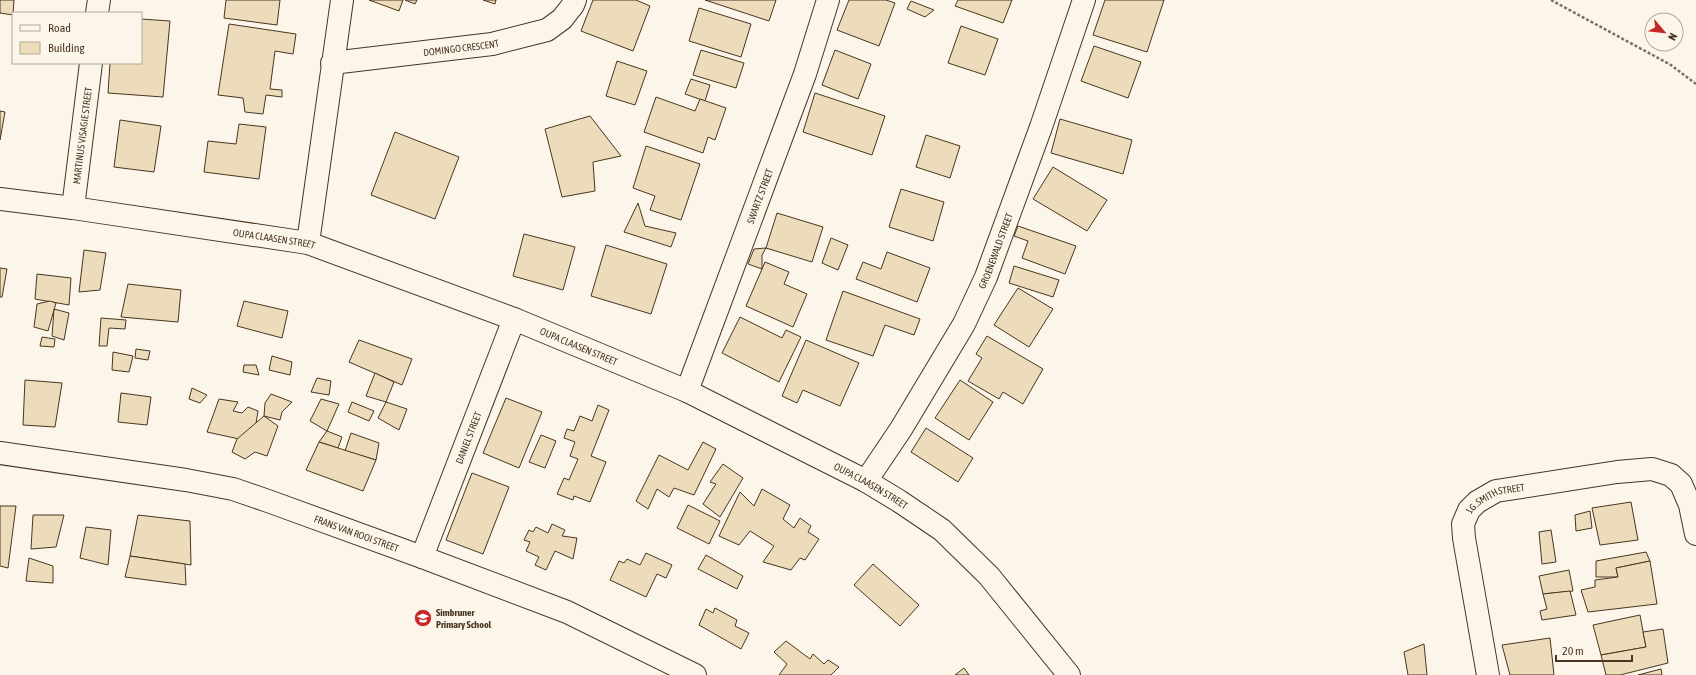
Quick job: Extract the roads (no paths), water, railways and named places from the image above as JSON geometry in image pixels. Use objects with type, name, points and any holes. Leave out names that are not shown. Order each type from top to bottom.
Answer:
[{"type":"street","points":[[97,12],[99,0]]},
{"type":"street","points":[[308,243],[342,0]]},
{"type":"street","name":"DOMINGO CRESCENT","points":[[332,63],[492,44],[547,30],[562,19],[575,0]]},
{"type":"street","name":"SWARTZ STREET","points":[[687,391],[805,74],[828,0]]},
{"type":"street","name":"GROENEWALD STREET","points":[[866,481],[901,429],[960,331],[986,277],[1041,127],[1084,0]]},
{"type":"street","name":"MARTINUS VISAGIE STREET","points":[[73,208],[91,64]]},
{"type":"street","name":"OUPA CLAASEN STREET","points":[[0,199],[73,208],[308,243],[514,319],[687,391],[866,481],[942,530],[989,576],[1069,675]]},
{"type":"street","name":"DANIEL STREET","points":[[422,557],[514,319]]},
{"type":"street","name":"FRANS VAN ROOI STREET","points":[[0,453],[186,480],[232,490],[268,501],[567,612],[695,675]]},
{"type":"street","name":"J.G. SMITH STREET","points":[[1488,675],[1464,543],[1464,524],[1469,510],[1477,502],[1496,491],[1617,472],[1652,469],[1662,471],[1675,478],[1681,484],[1687,497],[1696,534]]},
{"type":"place","name":"Simbruner Primary School","points":[[423,618]]}]
